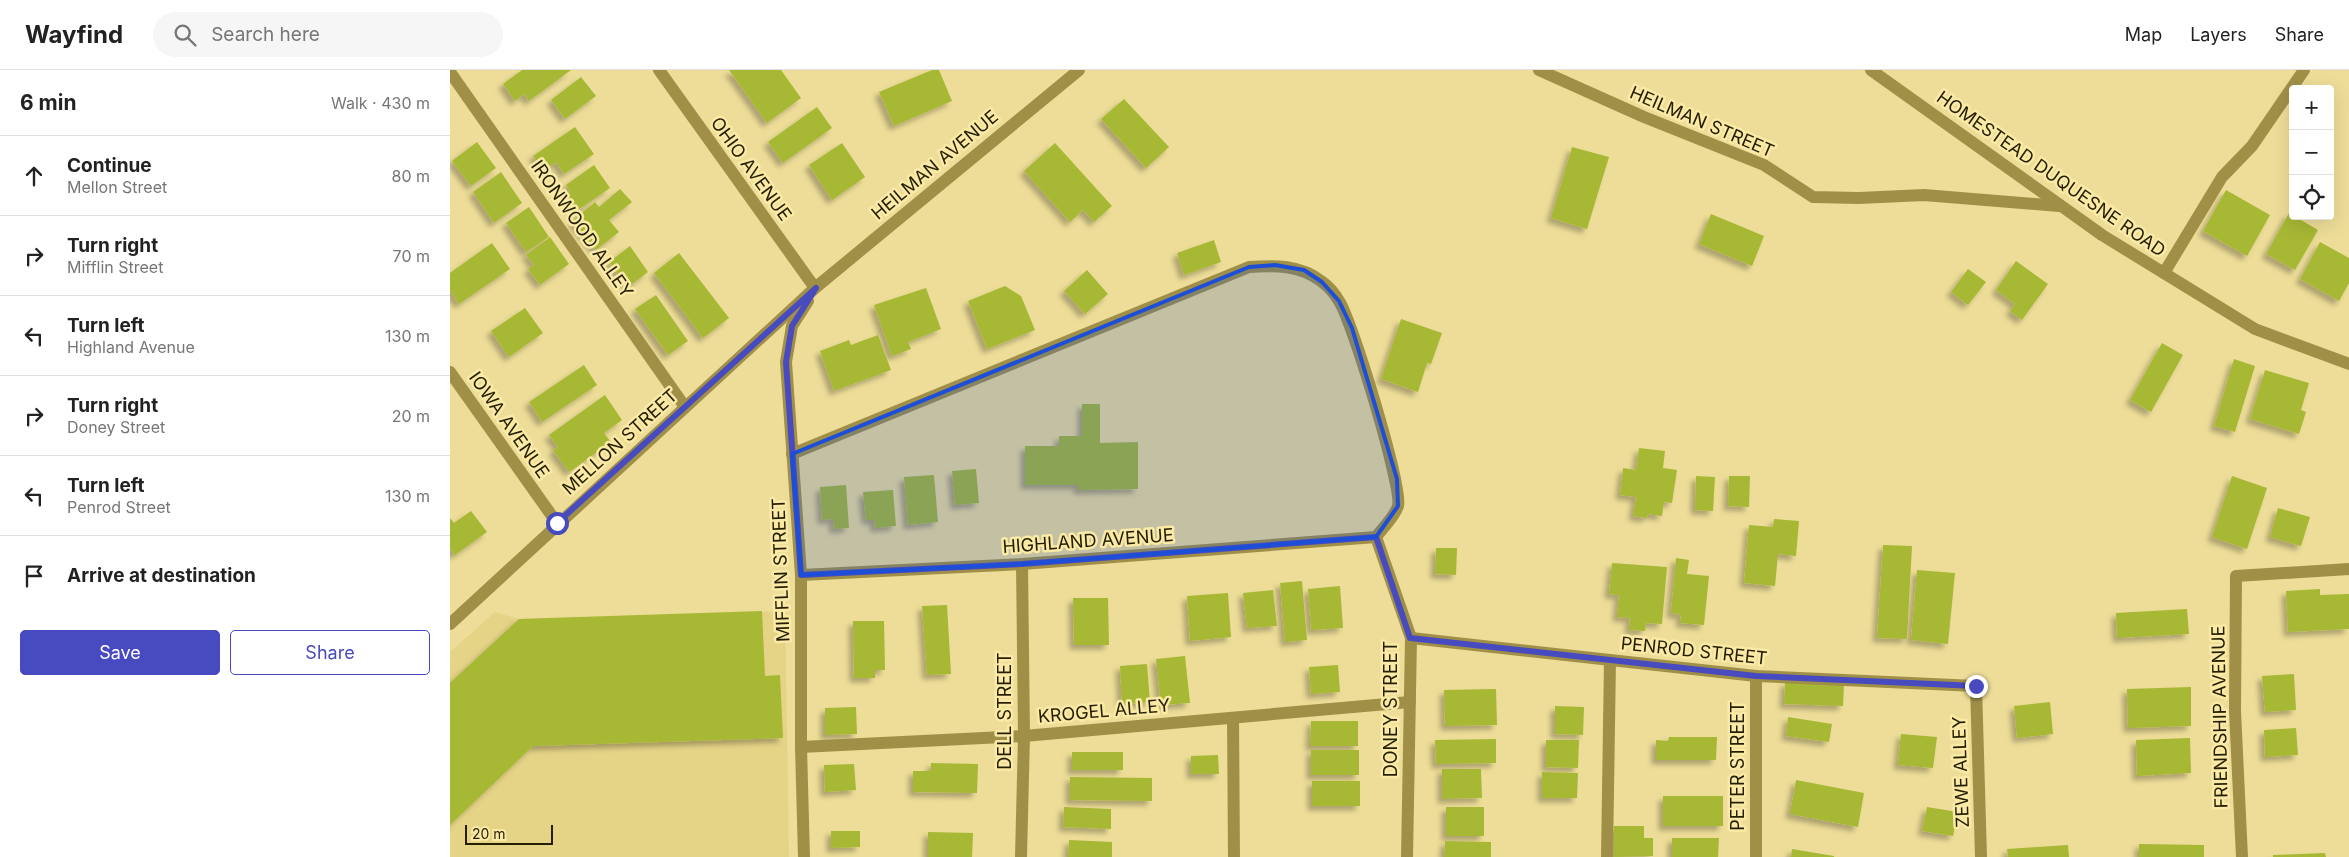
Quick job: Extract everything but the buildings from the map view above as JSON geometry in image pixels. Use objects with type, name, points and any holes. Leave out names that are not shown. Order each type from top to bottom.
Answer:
[{"type":"street","name":"OHIO AVENUE","points":[[659,70],[816,288]]},
{"type":"street","name":"HEILMAN AVENUE","points":[[816,288],[1079,70]]},
{"type":"street","name":"HEILMAN STREET","points":[[1539,70],[1644,117],[1764,165],[1813,197],[1859,198],[1924,194],[2061,206]]},
{"type":"street","name":"HOMESTEAD DUQUESNE ROAD","points":[[1871,70],[2102,235],[2255,329],[2349,364]]},
{"type":"street","points":[[2164,273],[2222,177],[2252,146],[2304,70]]},
{"type":"street","name":"IRONWOOD ALLEY","points":[[450,72],[685,407]]},
{"type":"street","points":[[792,454],[1249,267],[1274,265],[1304,270],[1322,282],[1339,301],[1352,328],[1398,492],[1398,506],[1376,537]]},
{"type":"street","name":"MELLON STREET","points":[[450,624],[557,523],[816,288]]},
{"type":"street","name":"MIFFLIN STREET","points":[[804,857],[801,748],[801,575],[786,362],[792,326],[816,288]]},
{"type":"street","name":"IOWA AVENUE","points":[[450,372],[557,523]]},
{"type":"street","name":"HIGHLAND AVENUE","points":[[801,575],[1022,564],[1376,537]]},
{"type":"street","name":"DONEY STREET","points":[[1376,537],[1410,638],[1407,857]]},
{"type":"street","name":"DELL STREET","points":[[1020,857],[1024,736],[1022,564]]},
{"type":"street","name":"FRIENDSHIP AVENUE","points":[[2242,857],[2235,711],[2236,576],[2349,569]]},
{"type":"street","name":"PENROD STREET","points":[[1410,638],[1756,676],[1976,686]]},
{"type":"street","points":[[1607,857],[1610,660]]},
{"type":"street","name":"PETER STREET","points":[[1756,676],[1756,857]]},
{"type":"street","name":"ZEWE ALLEY","points":[[1976,686],[1980,857]]},
{"type":"street","name":"KROGEL ALLEY","points":[[801,748],[1024,736],[1410,702]]},
{"type":"street","points":[[1233,718],[1234,857]]},
{"type":"highlighted area","points":[[1275,265],[1304,270],[1322,282],[1339,301],[1352,328],[1397,479],[1398,506],[1376,537],[1022,564],[801,575],[792,454],[1249,267]]},
{"type":"shaded area","points":[[785,611],[789,857],[450,857],[450,652],[495,612],[519,619]]},
{"type":"route","points":[[557,523],[816,288],[792,326],[786,362],[801,575],[1022,564],[1376,537],[1410,638],[1756,676],[1976,686]]}]
